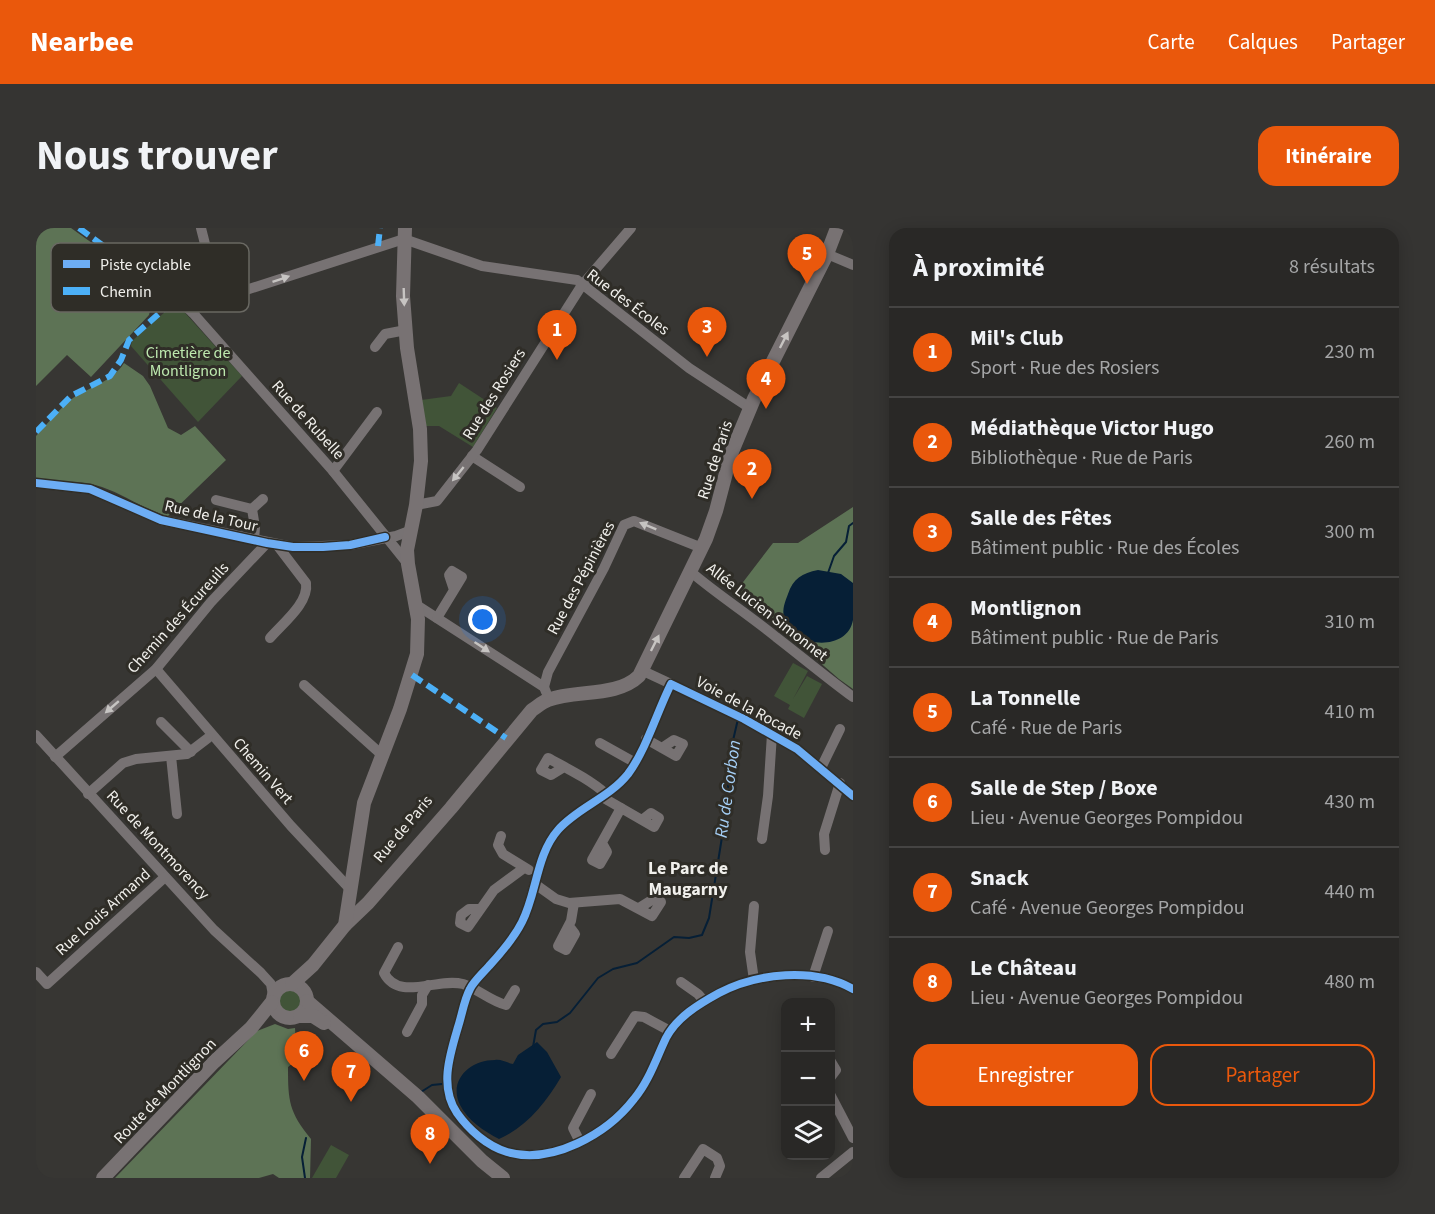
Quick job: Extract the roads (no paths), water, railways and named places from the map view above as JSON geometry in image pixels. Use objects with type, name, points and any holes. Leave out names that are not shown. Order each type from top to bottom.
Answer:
[{"type":"main road","name":"Rue de Paris","points":[[345,925],[349,909],[354,910],[360,906],[520,713],[547,694],[621,687],[639,676],[702,548],[713,520],[731,454],[750,408],[827,254],[837,228]]},
{"type":"main road","points":[[349,909],[361,815],[400,709],[417,654],[416,604],[408,564],[408,550],[421,461],[420,429],[403,296],[404,233]]},
{"type":"main road","name":"Rue de Paris","points":[[289,984],[313,965],[345,925],[363,909],[547,694]]},
{"type":"main road","name":"Rue de Paris","points":[[306,997],[307,979],[313,965]]},
{"type":"main road","points":[[494,1178],[397,1085],[318,1019],[309,1016],[290,1019],[281,1017],[275,1011],[273,998],[278,988],[289,984],[300,987],[306,997],[418,1097],[482,1161],[503,1178]]},
{"type":"main road","points":[[300,1016],[305,1009],[306,997]]},
{"type":"main road","name":"Route de Montlignon","points":[[103,1178],[214,1062],[251,1028],[273,998]]},
{"type":"main road","name":"Route de Montlignon","points":[[251,1028],[268,1018],[281,1017]]},
{"type":"street","points":[[201,228],[205,243]]},
{"type":"street","name":"Rue des Rosiers","points":[[416,505],[437,501],[472,456],[582,285],[631,228]]},
{"type":"street","points":[[249,288],[404,233]]},
{"type":"street","name":"Rue des Écoles","points":[[404,233],[482,266],[577,280],[689,368],[750,408]]},
{"type":"street","points":[[827,254],[853,265]]},
{"type":"street","name":"Rue de Rubelle","points":[[192,312],[333,471],[408,564]]},
{"type":"street","points":[[375,347],[385,334],[406,330]]},
{"type":"street","points":[[333,471],[377,412]]},
{"type":"street","points":[[472,456],[519,487]]},
{"type":"street","name":"Rue de la Tour","points":[[36,483],[90,489],[161,520],[293,547],[350,545],[396,536],[412,530]]},
{"type":"street","points":[[252,509],[263,499]]},
{"type":"street","points":[[216,500],[252,509]]},
{"type":"street","points":[[252,509],[255,527],[254,540]]},
{"type":"street","name":"Rue des Pépinières","points":[[547,694],[548,672],[604,568],[624,525],[634,521],[702,548]]},
{"type":"street","points":[[270,638],[304,598],[307,590],[306,583],[272,544]]},
{"type":"street","name":"Chemin des Écureuils","points":[[55,756],[156,669],[212,602],[272,544]]},
{"type":"street","name":"Allée Lucien Simonnet","points":[[691,572],[721,598],[776,636],[853,697]]},
{"type":"street","points":[[437,618],[454,590]]},
{"type":"street","points":[[416,604],[547,694]]},
{"type":"street","name":"Chemin Vert","points":[[156,669],[291,826],[351,890]]},
{"type":"street","points":[[641,670],[671,684]]},
{"type":"street","name":"Voie de la Rocade","points":[[853,796],[797,749],[772,734],[671,684],[627,775],[559,829],[548,844],[522,922],[499,956],[470,988],[447,1069],[448,1091],[453,1106],[464,1122],[490,1144],[513,1153],[536,1155],[561,1150],[580,1142],[613,1120],[634,1101],[647,1080],[670,1031],[704,1001],[754,980],[788,976],[830,980],[853,989]]},
{"type":"street","points":[[304,685],[382,755]]},
{"type":"street","points":[[161,722],[191,752]]},
{"type":"street","points":[[821,768],[840,729]]},
{"type":"street","points":[[762,839],[768,796],[772,734]]},
{"type":"street","name":"Rue de Montmorency","points":[[36,735],[40,748],[55,756],[214,930],[271,984],[273,998]]},
{"type":"street","points":[[88,794],[123,763],[136,759],[187,754],[208,738]]},
{"type":"street","points":[[646,739],[662,748]]},
{"type":"street","points":[[600,743],[634,762]]},
{"type":"street","points":[[171,756],[177,814]]},
{"type":"street","points":[[564,767],[621,808],[642,820]]},
{"type":"street","points":[[825,850],[824,834],[840,783]]},
{"type":"street","points":[[602,843],[621,808]]},
{"type":"street","points":[[501,836],[498,845],[503,854],[524,868],[556,899],[574,903],[621,899],[639,908]]},
{"type":"street","points":[[480,909],[494,890],[524,868]]},
{"type":"street","name":"Rue Louis Armand","points":[[36,972],[46,984],[165,877]]},
{"type":"street","points":[[569,926],[574,913],[574,903]]},
{"type":"street","points":[[754,906],[750,952],[754,980]]},
{"type":"street","points":[[813,977],[828,931]]},
{"type":"street","points":[[398,947],[384,973],[389,981],[403,987],[453,983],[470,988],[506,1005],[515,990]]},
{"type":"street","name":"Rue de Montmorency","points":[[261,973],[289,984]]},
{"type":"street","points":[[681,982],[704,1001]]},
{"type":"street","points":[[407,1032],[422,1004],[422,995],[428,984]]},
{"type":"street","points":[[611,1054],[635,1016],[644,1017],[670,1031]]},
{"type":"street","points":[[580,1142],[573,1128],[591,1094]]},
{"type":"street","points":[[835,1102],[853,1138]]},
{"type":"street","points":[[685,1178],[703,1149],[717,1158],[720,1166],[715,1178]]},
{"type":"street","points":[[820,1178],[853,1152]]},
{"type":"water","points":[[818,570],[841,574],[853,583],[853,620],[849,631],[830,642],[806,640],[796,635],[788,627],[783,614],[790,589],[795,581],[807,573]]},
{"type":"water","points":[[537,1042],[547,1052],[561,1077],[549,1096],[527,1121],[499,1139],[477,1125],[463,1111],[457,1096],[459,1080],[470,1068],[486,1061],[500,1060],[513,1064],[518,1055]]},
{"type":"waterway","points":[[828,573],[834,556],[846,542],[849,526],[853,523]]},
{"type":"waterway","name":"Ru de Corbon","points":[[533,1047],[536,1030],[543,1024],[557,1022],[570,1013],[598,978],[613,969],[637,963],[674,937],[689,938],[702,935],[709,918],[726,812],[731,749],[738,719]]},
{"type":"waterway","name":"Ru de Corbon","points":[[421,1092],[432,1085],[442,1084]]},
{"type":"waterway","name":"Ru de Corbon","points":[[305,1178],[302,1157],[306,1138]]},
{"type":"place","name":"La Tonnelle","points":[[807,284]]},
{"type":"place","name":"Salle des Fêtes","points":[[707,357]]},
{"type":"place","name":"Mil's Club","points":[[557,360]]},
{"type":"place","name":"Montlignon","points":[[766,409]]},
{"type":"place","name":"Médiathèque Victor Hugo","points":[[752,499]]},
{"type":"place","name":"Salle de Step / Boxe","points":[[304,1081]]},
{"type":"place","name":"Snack","points":[[351,1102]]},
{"type":"place","name":"Le Château","points":[[430,1164]]},
{"type":"district","name":"Le Parc de Maugarny","points":[[688,878]]},
{"type":"park label","name":"Cimetière de Montlignon","points":[[188,362]]}]
